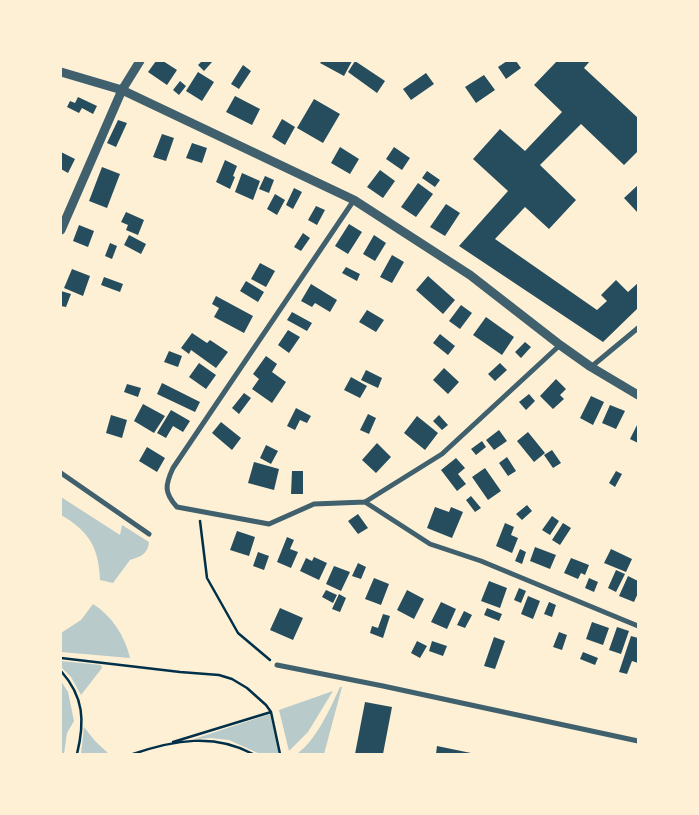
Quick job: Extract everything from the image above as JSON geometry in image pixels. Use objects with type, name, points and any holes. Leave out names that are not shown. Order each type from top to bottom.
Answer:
[{"type":"street","points":[[61,230],[122,90],[140,61]]},
{"type":"street","points":[[61,72],[122,90],[354,200],[470,275],[560,345],[591,367],[638,395]]},
{"type":"street","points":[[354,200],[173,468],[168,479],[167,488],[169,498],[178,507],[269,524],[314,504],[365,502],[442,454],[560,345]]},
{"type":"street","points":[[591,367],[638,328]]},
{"type":"street","points":[[61,473],[149,534]]},
{"type":"street","points":[[365,502],[430,544],[481,561],[638,626]]},
{"type":"street","points":[[277,665],[638,741]]},
{"type":"path","points":[[199,512],[207,578],[238,633],[277,665]]},
{"type":"path","points":[[61,658],[219,675],[232,679],[247,688],[271,712],[280,754]]},
{"type":"path","points":[[61,671],[77,693],[81,707],[80,738],[77,754]]},
{"type":"path","points":[[133,754],[271,712]]},
{"type":"path","points":[[167,744],[207,740],[242,748],[253,754]]},
{"type":"shaded area","points":[[61,497],[120,535],[122,525],[149,542],[145,552],[130,560],[113,583],[100,580],[95,550],[79,527],[61,515]]},
{"type":"shaded area","points":[[93,604],[106,614],[117,627],[125,642],[130,658],[61,652],[61,633],[81,620]]},
{"type":"shaded area","points":[[61,661],[101,665],[102,668],[81,695],[71,677],[61,667]]},
{"type":"shaded area","points":[[61,681],[68,692],[74,721],[67,733],[64,754],[61,754]]},
{"type":"shaded area","points":[[340,687],[342,687],[324,754],[297,754],[317,732]]},
{"type":"shaded area","points":[[333,691],[308,732],[289,751],[279,710]]},
{"type":"shaded area","points":[[270,714],[279,754],[260,754],[229,740],[194,739]]},
{"type":"shaded area","points":[[84,727],[95,741],[109,754],[81,754]]},
{"type":"building","points":[[156,61],[163,61],[177,70],[167,85],[148,72]]},
{"type":"building","points":[[199,61],[213,61],[204,71],[198,65],[201,62]]},
{"type":"building","points":[[322,61],[352,61],[344,76],[320,63]]},
{"type":"building","points":[[355,61],[385,81],[377,93],[348,72]]},
{"type":"building","points":[[507,61],[516,61],[521,68],[506,79],[498,67]]},
{"type":"building","points":[[557,61],[590,61],[584,68],[638,118],[638,151],[624,165],[581,124],[540,165],[576,200],[549,229],[525,207],[495,239],[597,310],[607,301],[601,295],[616,280],[628,292],[638,283],[638,308],[603,342],[459,246],[508,191],[473,159],[500,129],[525,151],[562,112],[534,85]]},
{"type":"building","points":[[243,65],[251,71],[239,89],[231,84]]},
{"type":"building","points":[[198,72],[214,82],[202,101],[186,91]]},
{"type":"building","points":[[426,73],[434,84],[411,100],[403,89]]},
{"type":"building","points":[[484,75],[495,90],[476,103],[465,87]]},
{"type":"building","points":[[180,81],[186,86],[179,95],[173,90]]},
{"type":"building","points":[[235,96],[260,109],[252,125],[226,112]]},
{"type":"building","points":[[78,97],[97,106],[93,114],[82,108],[79,113],[67,107],[70,101],[75,103]]},
{"type":"building","points":[[314,99],[340,114],[323,143],[297,128]]},
{"type":"building","points":[[282,119],[295,127],[285,145],[272,137]]},
{"type":"building","points":[[118,120],[127,123],[116,147],[107,143]]},
{"type":"building","points":[[162,134],[174,138],[166,161],[153,157]]},
{"type":"building","points":[[192,143],[207,148],[202,163],[186,158]]},
{"type":"building","points":[[340,147],[359,159],[350,174],[331,163]]},
{"type":"building","points":[[394,147],[410,158],[402,170],[386,159]]},
{"type":"building","points":[[61,152],[75,159],[68,173],[61,169]]},
{"type":"building","points":[[225,160],[237,166],[230,189],[216,182]]},
{"type":"building","points":[[102,167],[120,174],[107,208],[89,201]]},
{"type":"building","points":[[380,170],[395,181],[383,198],[367,187]]},
{"type":"building","points":[[427,171],[440,180],[435,187],[422,178]]},
{"type":"building","points":[[242,173],[260,181],[253,200],[235,192]]},
{"type":"building","points":[[265,176],[274,180],[269,193],[259,189]]},
{"type":"building","points":[[418,183],[433,194],[416,217],[401,207]]},
{"type":"building","points":[[638,185],[638,213],[624,198]]},
{"type":"building","points":[[294,188],[302,192],[293,209],[286,205]]},
{"type":"building","points":[[275,194],[285,200],[277,215],[267,209]]},
{"type":"building","points":[[446,204],[460,213],[445,236],[430,227]]},
{"type":"building","points":[[316,206],[325,210],[317,225],[308,220]]},
{"type":"building","points":[[126,212],[144,220],[138,235],[126,230],[128,225],[121,222]]},
{"type":"building","points":[[349,224],[362,232],[348,254],[335,246]]},
{"type":"building","points":[[79,225],[94,231],[88,247],[73,241]]},
{"type":"building","points":[[303,233],[310,238],[301,251],[294,247]]},
{"type":"building","points":[[129,235],[146,244],[141,254],[124,245]]},
{"type":"building","points":[[374,235],[386,243],[375,261],[363,254]]},
{"type":"building","points":[[110,243],[117,246],[112,259],[105,256]]},
{"type":"building","points":[[392,255],[404,262],[392,283],[380,277]]},
{"type":"building","points":[[260,263],[275,271],[266,287],[251,279]]},
{"type":"building","points":[[346,267],[360,274],[357,281],[342,273]]},
{"type":"building","points":[[72,269],[90,276],[83,296],[64,288]]},
{"type":"building","points":[[428,276],[455,300],[443,314],[416,290]]},
{"type":"building","points":[[104,277],[123,284],[120,292],[101,285]]},
{"type":"building","points":[[246,281],[264,292],[258,302],[240,291]]},
{"type":"building","points":[[311,284],[337,300],[330,312],[315,303],[312,307],[301,301]]},
{"type":"building","points":[[61,291],[71,294],[66,307],[61,306]]},
{"type":"building","points":[[216,296],[253,316],[244,333],[214,317],[219,308],[212,304]]},
{"type":"building","points":[[461,305],[472,313],[460,329],[449,321]]},
{"type":"building","points":[[367,310],[384,320],[376,332],[359,322]]},
{"type":"building","points":[[292,312],[312,323],[307,331],[287,320]]},
{"type":"building","points":[[486,317],[514,337],[502,355],[473,335]]},
{"type":"building","points":[[288,330],[300,337],[289,353],[278,345]]},
{"type":"building","points":[[192,333],[207,343],[210,340],[228,352],[216,368],[191,350],[189,354],[181,348]]},
{"type":"building","points":[[440,334],[455,346],[448,355],[433,343]]},
{"type":"building","points":[[525,342],[531,347],[521,358],[515,352]]},
{"type":"building","points":[[169,351],[182,356],[178,367],[164,362]]},
{"type":"building","points":[[266,356],[277,364],[272,372],[286,382],[272,403],[252,389],[259,379],[253,374]]},
{"type":"building","points":[[199,363],[216,375],[206,389],[189,377]]},
{"type":"building","points":[[500,363],[507,370],[495,381],[488,374]]},
{"type":"building","points":[[444,368],[459,382],[448,394],[433,380]]},
{"type":"building","points":[[366,370],[382,378],[378,388],[361,380]]},
{"type":"building","points":[[351,377],[367,386],[360,398],[344,390]]},
{"type":"building","points":[[556,379],[566,389],[560,395],[564,399],[553,409],[540,396]]},
{"type":"building","points":[[162,383],[200,402],[195,412],[157,394]]},
{"type":"building","points":[[127,384],[141,388],[138,397],[124,392]]},
{"type":"building","points":[[244,393],[251,398],[239,414],[232,408]]},
{"type":"building","points":[[529,394],[535,401],[526,410],[519,402]]},
{"type":"building","points":[[591,396],[604,402],[593,425],[580,418]]},
{"type":"building","points":[[143,404],[165,416],[154,433],[134,421]]},
{"type":"building","points":[[610,405],[625,411],[616,429],[602,423]]},
{"type":"building","points":[[296,408],[311,416],[307,423],[300,420],[295,430],[287,426]]},
{"type":"building","points":[[171,410],[190,421],[183,432],[173,426],[166,438],[157,433]]},
{"type":"building","points":[[368,414],[376,418],[369,434],[360,430]]},
{"type":"building","points":[[111,415],[127,420],[122,438],[106,433]]},
{"type":"building","points":[[439,415],[448,425],[442,430],[433,421]]},
{"type":"building","points":[[417,416],[438,433],[425,450],[404,433]]},
{"type":"building","points":[[221,422],[241,438],[232,450],[212,433]]},
{"type":"building","points":[[638,423],[638,443],[630,439]]},
{"type":"building","points":[[499,430],[507,441],[494,450],[486,440]]},
{"type":"building","points":[[528,432],[545,453],[534,462],[517,441]]},
{"type":"building","points":[[482,441],[486,447],[476,455],[471,449]]},
{"type":"building","points":[[377,443],[391,457],[376,473],[362,460]]},
{"type":"building","points":[[266,445],[278,451],[271,464],[260,458]]},
{"type":"building","points":[[147,447],[165,458],[157,472],[139,461]]},
{"type":"building","points":[[552,450],[561,463],[553,468],[544,455]]},
{"type":"building","points":[[507,457],[516,471],[508,476],[499,463]]},
{"type":"building","points":[[456,458],[465,468],[458,474],[466,484],[457,491],[441,470]]},
{"type":"building","points":[[254,462],[279,469],[274,490],[248,483]]},
{"type":"building","points":[[485,468],[501,491],[488,500],[472,477]]},
{"type":"building","points":[[292,471],[303,471],[303,494],[291,494]]},
{"type":"building","points":[[616,471],[622,474],[615,487],[609,483]]},
{"type":"building","points":[[471,496],[481,508],[475,512],[466,500]]},
{"type":"building","points":[[527,505],[532,511],[522,520],[516,514]]},
{"type":"building","points":[[435,507],[449,512],[451,507],[463,512],[452,538],[427,528]]},
{"type":"building","points":[[358,514],[368,528],[358,534],[348,521]]},
{"type":"building","points":[[552,516],[559,521],[550,535],[542,530]]},
{"type":"building","points":[[505,523],[514,527],[511,535],[518,538],[512,553],[496,546]]},
{"type":"building","points":[[563,523],[571,528],[560,545],[552,540]]},
{"type":"building","points":[[237,531],[255,537],[249,556],[230,550]]},
{"type":"building","points":[[287,537],[294,540],[290,549],[298,552],[291,568],[277,562]]},
{"type":"building","points":[[535,547],[556,555],[550,569],[530,561]]},
{"type":"building","points":[[520,549],[526,552],[522,564],[515,561]]},
{"type":"building","points":[[611,549],[632,559],[626,572],[604,563]]},
{"type":"building","points":[[258,552],[269,556],[264,570],[253,566]]},
{"type":"building","points":[[314,557],[327,563],[319,580],[300,571],[306,558],[312,561]]},
{"type":"building","points":[[571,558],[589,565],[585,575],[581,573],[578,579],[564,573]]},
{"type":"building","points":[[358,563],[366,567],[361,579],[352,576]]},
{"type":"building","points":[[334,566],[350,572],[341,591],[326,584]]},
{"type":"building","points":[[616,570],[625,574],[616,592],[608,588]]},
{"type":"building","points":[[628,576],[638,581],[638,593],[634,602],[619,596]]},
{"type":"building","points":[[374,578],[389,584],[381,605],[365,599]]},
{"type":"building","points":[[589,578],[598,582],[594,592],[585,588]]},
{"type":"building","points":[[489,581],[507,588],[500,608],[481,601]]},
{"type":"building","points":[[519,588],[526,591],[521,603],[514,600]]},
{"type":"building","points":[[326,590],[337,595],[333,603],[322,597]]},
{"type":"building","points":[[407,590],[424,599],[414,619],[397,610]]},
{"type":"building","points":[[339,594],[346,598],[340,612],[332,609]]},
{"type":"building","points":[[528,596],[540,601],[533,619],[521,614]]},
{"type":"building","points":[[441,602],[456,609],[447,629],[431,622]]},
{"type":"building","points":[[549,602],[556,605],[552,617],[544,614]]},
{"type":"building","points":[[280,608],[303,618],[293,640],[270,630]]},
{"type":"building","points":[[487,608],[502,614],[499,621],[484,615]]},
{"type":"building","points":[[464,611],[472,615],[465,628],[457,625]]},
{"type":"building","points":[[383,614],[390,616],[383,638],[370,633],[372,626],[378,628]]},
{"type":"building","points":[[592,622],[609,628],[603,645],[586,639]]},
{"type":"building","points":[[617,627],[629,631],[621,654],[609,650]]},
{"type":"building","points":[[559,632],[567,635],[562,650],[553,647]]},
{"type":"building","points":[[631,636],[638,638],[638,663],[632,661],[627,674],[619,672]]},
{"type":"building","points":[[494,637],[505,641],[495,669],[484,666]]},
{"type":"building","points":[[417,641],[427,646],[420,658],[411,653]]},
{"type":"building","points":[[432,641],[447,646],[443,656],[429,651]]},
{"type":"building","points":[[583,652],[598,658],[595,665],[580,659]]},
{"type":"building","points":[[365,702],[392,707],[383,754],[355,754]]},
{"type":"building","points":[[437,746],[471,753],[471,754],[436,754]]}]
